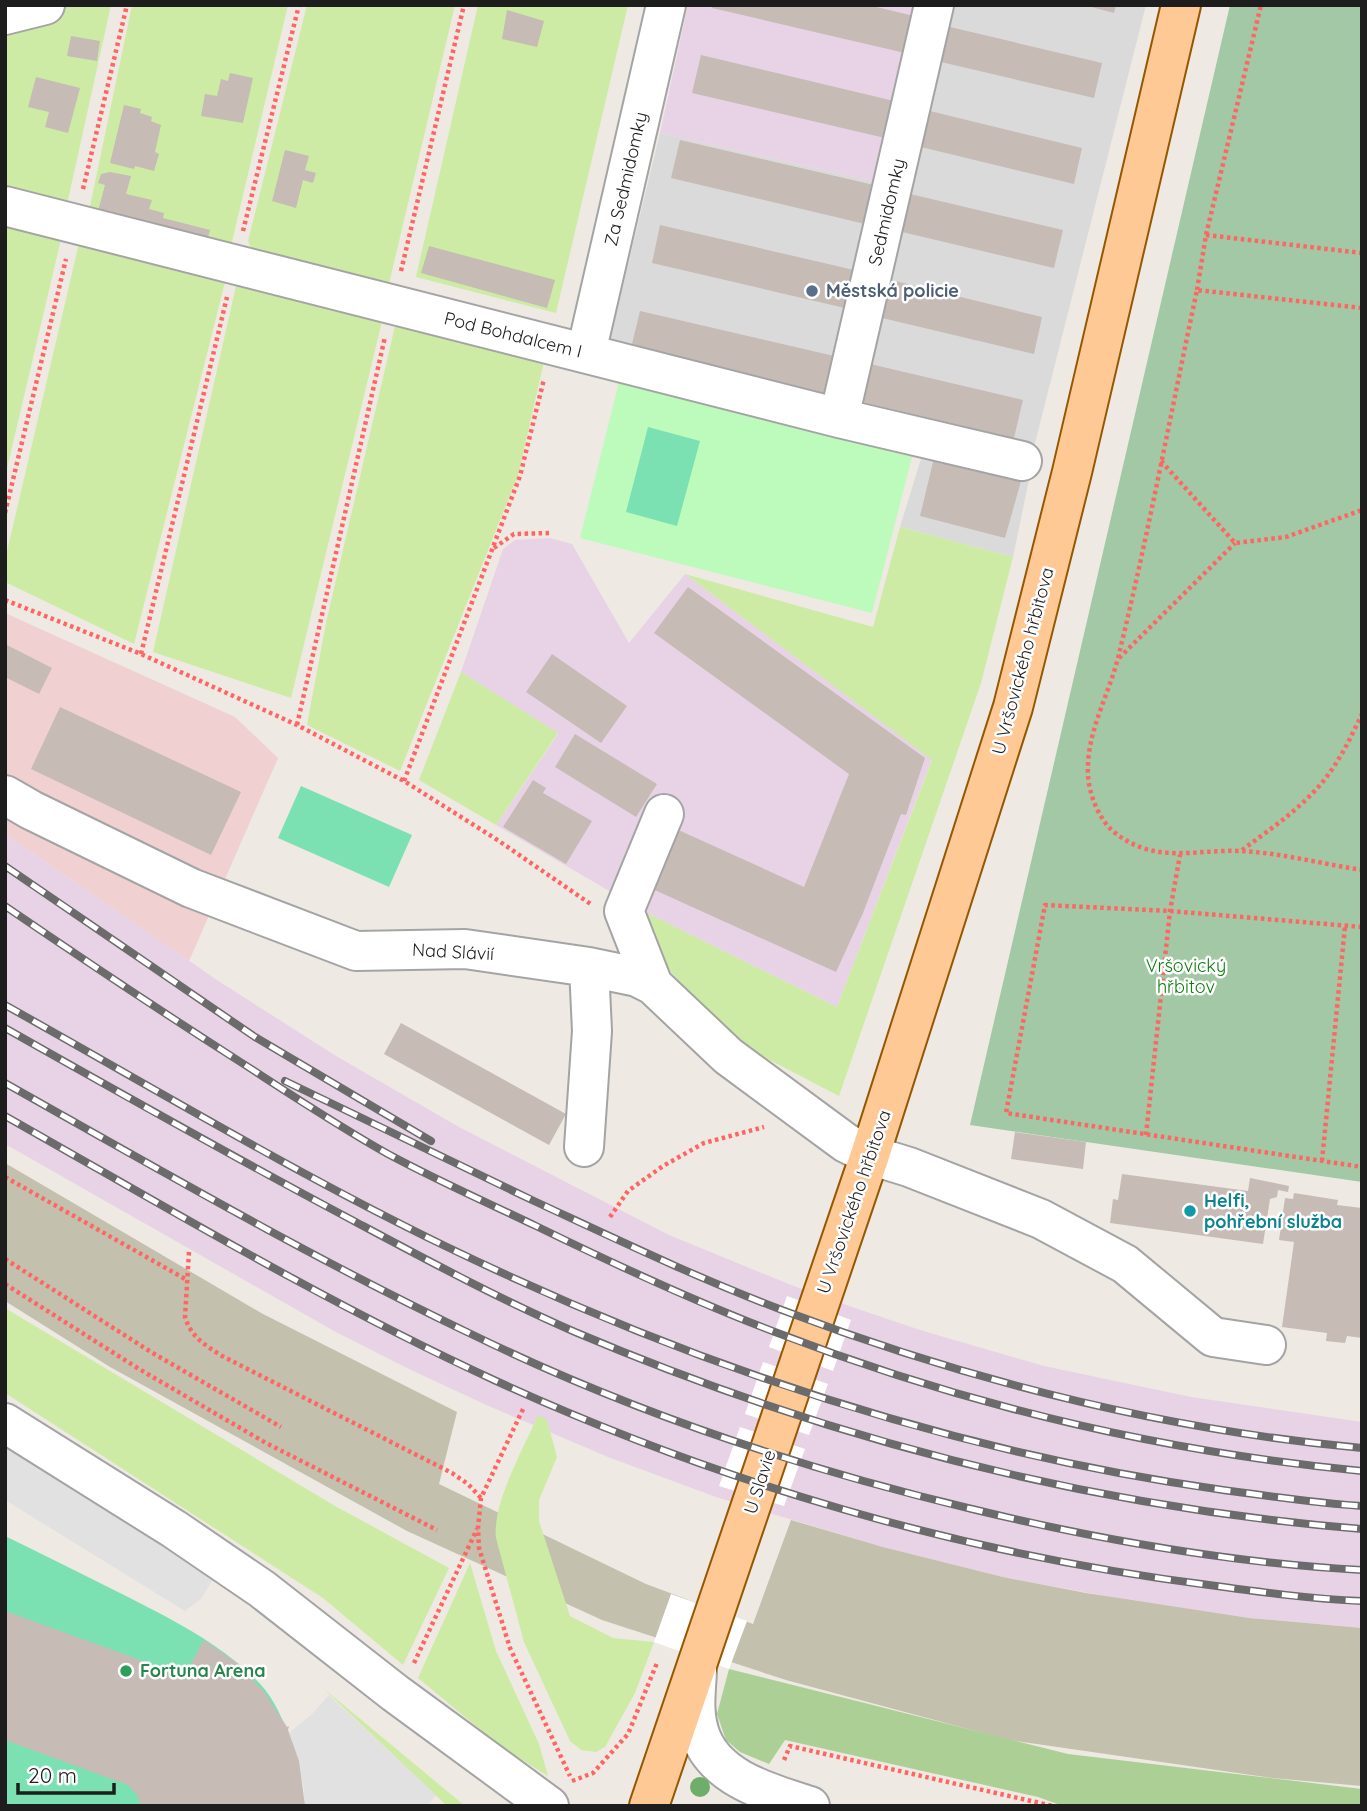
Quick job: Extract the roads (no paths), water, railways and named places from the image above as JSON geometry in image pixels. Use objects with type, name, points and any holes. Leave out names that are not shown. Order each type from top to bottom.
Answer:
[{"type":"main road","name":"U Vršovického hřbitova","points":[[819,1304],[870,1155],[1013,708],[1072,472],[1181,5]]},
{"type":"main road","name":"U Slavie","points":[[649,1806],[819,1304]]},
{"type":"main road","name":"U Slavie","points":[[621,1806],[698,1659]]},
{"type":"street","points":[[5,15],[45,5]]},
{"type":"street","name":"Za Sedmidomky","points":[[569,350],[666,5]]},
{"type":"street","name":"Sedmidomky","points":[[839,418],[934,5]]},
{"type":"street","name":"Pod Bohdalcem I","points":[[5,206],[839,418],[1022,461]]},
{"type":"street","name":"Nad Slávií","points":[[5,795],[191,888],[356,951],[466,949],[589,967],[637,977],[653,985],[728,1056],[846,1143],[870,1155],[909,1167],[1041,1219],[1125,1264],[1213,1336],[1266,1345]]},
{"type":"street","points":[[653,985],[624,911],[664,814]]},
{"type":"street","points":[[584,1147],[592,1031],[589,967]]},
{"type":"street","points":[[5,1423],[262,1589],[395,1693],[564,1791]]},
{"type":"street","points":[[698,1659],[695,1708],[699,1731],[709,1751],[719,1764],[735,1777],[795,1793]]},
{"type":"street","points":[[745,1806],[795,1793]]},
{"type":"railway","points":[[5,866],[255,1037],[431,1141]]},
{"type":"railway","points":[[5,906],[212,1044],[388,1154],[654,1282],[714,1308],[846,1358],[990,1403],[1138,1438],[1287,1463],[1362,1471]]},
{"type":"railway","points":[[5,1005],[277,1158],[443,1245],[631,1329],[727,1365],[824,1398],[1021,1453],[1223,1490],[1362,1506]]},
{"type":"railway","points":[[5,1028],[265,1173],[462,1278],[575,1332],[669,1370],[862,1435],[1060,1485],[1261,1519],[1362,1529]]},
{"type":"railway","points":[[285,1081],[657,1258],[750,1298],[852,1335],[923,1359],[1067,1399],[1214,1429],[1362,1448]]},
{"type":"railway","points":[[5,1083],[235,1212],[410,1304],[591,1388],[716,1435],[907,1493],[1068,1531],[1214,1556],[1362,1570]]},
{"type":"railway","points":[[5,1116],[369,1319],[494,1380],[666,1451],[844,1510],[1025,1554],[1117,1572],[1209,1585],[1362,1601]]},
{"type":"place","name":"Městská policie","points":[[812,291]]},
{"type":"place","name":"Helfi, pohřební služba","points":[[1190,1211]]},
{"type":"place","name":"Fortuna Arena","points":[[126,1671]]},
{"type":"park label","name":"Vršovický hřbitov","points":[[1186,976]]}]
